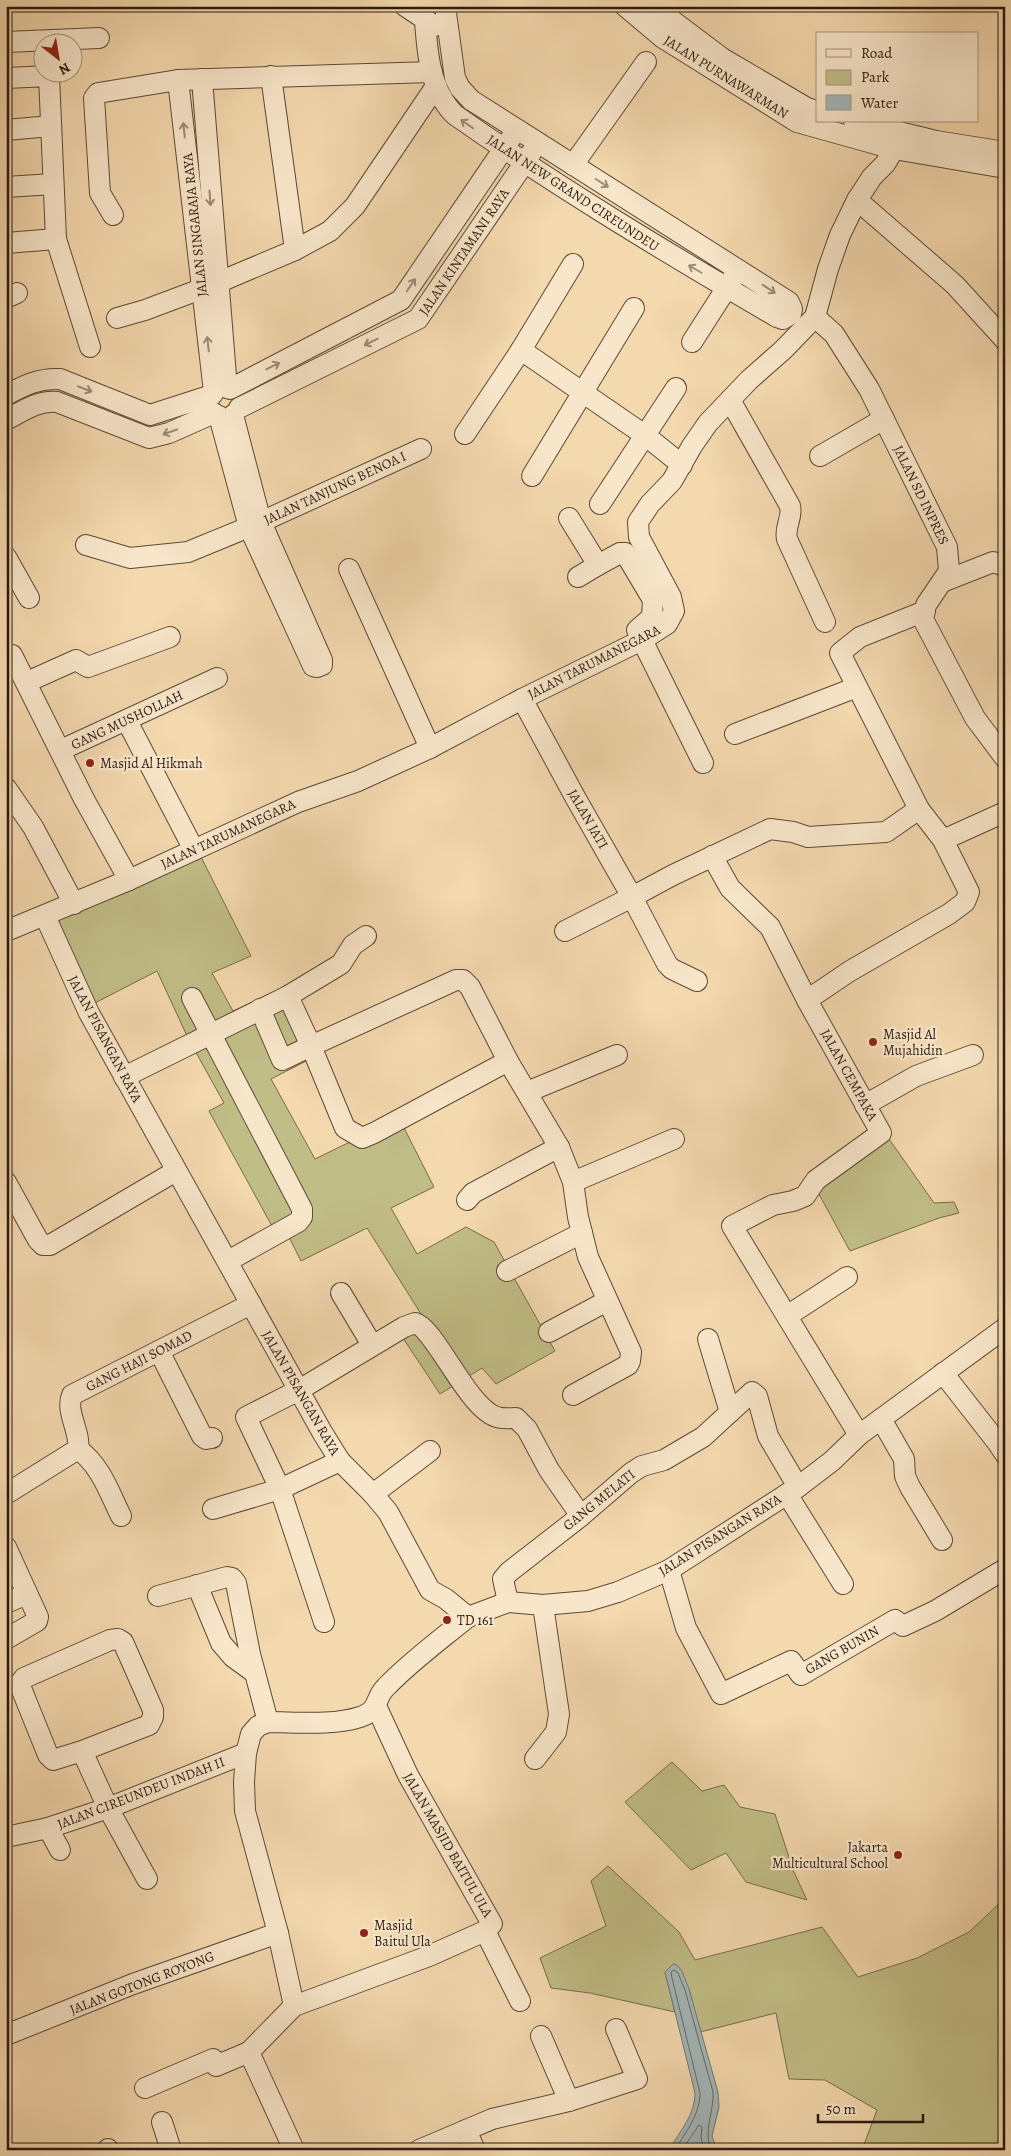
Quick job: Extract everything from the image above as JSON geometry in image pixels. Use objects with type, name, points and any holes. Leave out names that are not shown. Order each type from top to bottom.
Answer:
[{"type":"street","points":[[406,6],[430,13],[448,34]]},
{"type":"street","points":[[445,6],[455,78],[460,88],[471,100],[738,270],[692,342]]},
{"type":"street","name":"JALAN PURNAWARMAN","points":[[625,6],[663,38],[797,122],[894,149]]},
{"type":"street","points":[[653,6],[722,58],[807,108],[816,111]]},
{"type":"street","name":"JALAN NEW GRAND CIREUNDEU","points":[[430,13],[434,79],[447,108],[454,115],[524,163],[662,250],[783,319],[791,314],[792,309],[788,302],[738,270]]},
{"type":"street","points":[[6,42],[99,38]]},
{"type":"street","points":[[573,165],[646,62]]},
{"type":"street","points":[[6,78],[49,76],[56,239],[90,347]]},
{"type":"street","points":[[112,215],[100,193],[95,95],[178,80],[271,76],[434,79]]},
{"type":"street","points":[[271,76],[295,250]]},
{"type":"street","name":"JALAN SINGARAJA RAYA","points":[[202,79],[208,167],[210,286]]},
{"type":"street","points":[[116,318],[145,310],[210,286],[295,250],[330,231],[354,206],[434,79]]},
{"type":"street","name":"JALAN SINGARAJA RAYA","points":[[178,80],[188,168],[210,286],[223,402],[255,524]]},
{"type":"street","points":[[858,122],[936,141],[1005,152]]},
{"type":"street","points":[[6,130],[50,126]]},
{"type":"street","name":"JALAN KINTAMANI RAYA","points":[[6,420],[36,404],[46,401],[57,402],[149,438],[169,433],[400,300],[517,129]]},
{"type":"street","name":"JALAN KINTAMANI RAYA","points":[[6,395],[29,383],[44,379],[60,379],[150,415],[223,402],[418,319],[537,142]]},
{"type":"street","points":[[815,317],[828,269],[840,235],[857,200],[872,177],[885,164],[894,149],[1005,168]]},
{"type":"street","points":[[188,168],[208,167]]},
{"type":"street","points":[[6,187],[53,184]]},
{"type":"street","points":[[857,200],[955,285],[1005,340]]},
{"type":"street","points":[[6,243],[56,239]]},
{"type":"street","points":[[464,434],[574,264]]},
{"type":"street","points":[[532,476],[634,308]]},
{"type":"street","name":"JALAN TARUMANEGARA","points":[[6,931],[130,880],[298,802],[358,781],[430,748],[522,699],[642,640],[667,624],[674,611],[671,597],[639,537],[638,522],[650,504],[672,481],[708,423],[815,317]]},
{"type":"street","name":"JALAN SD INPRES","points":[[815,317],[834,334],[856,367],[884,419],[946,547],[949,571],[926,605],[925,611]]},
{"type":"street","points":[[520,350],[646,436],[682,465]]},
{"type":"street","points":[[57,402],[60,379]]},
{"type":"street","points":[[600,504],[676,388]]},
{"type":"street","points":[[730,400],[790,506],[792,512],[785,531],[787,539],[826,622]]},
{"type":"street","points":[[820,456],[884,419]]},
{"type":"street","name":"JALAN TANJUNG BENOA I","points":[[86,545],[130,558],[188,552],[421,449]]},
{"type":"street","points":[[569,518],[598,565]]},
{"type":"street","points":[[255,524],[322,660],[322,665],[313,666],[255,524]]},
{"type":"street","points":[[578,577],[620,553],[625,553],[653,600],[654,609],[652,617],[638,630],[703,763]]},
{"type":"street","points":[[6,557],[29,598]]},
{"type":"street","points":[[942,582],[993,562],[1005,566]]},
{"type":"street","points":[[349,568],[430,748]]},
{"type":"street","points":[[807,1000],[850,971],[949,914],[965,902],[969,892],[943,840],[919,809],[840,653],[860,637],[925,611]]},
{"type":"street","points":[[925,611],[923,619],[975,718],[1005,758]]},
{"type":"street","points":[[27,682],[76,660],[88,667],[170,637]]},
{"type":"street","points":[[12,655],[60,750]]},
{"type":"street","name":"GANG MUSHOLLAH","points":[[130,880],[84,799],[60,750],[127,721],[217,678]]},
{"type":"street","points":[[735,734],[857,687]]},
{"type":"street","name":"JALAN JATI","points":[[522,699],[667,964],[672,969],[697,981]]},
{"type":"street","points":[[127,721],[194,850]]},
{"type":"street","points":[[6,788],[33,827],[74,904]]},
{"type":"street","points":[[565,932],[673,874],[770,828],[808,837],[886,832],[919,809]]},
{"type":"street","points":[[943,840],[1005,812]]},
{"type":"street","name":"JALAN CEMPAKA","points":[[712,856],[730,888],[770,927],[807,1000],[881,1131],[876,1138],[816,1180],[805,1196],[774,1205],[732,1226],[859,1435]]},
{"type":"street","name":"JALAN PISANGAN RAYA","points":[[44,916],[73,982],[124,1077],[340,1461],[373,1494],[397,1528],[430,1590],[446,1599],[468,1617],[508,1602],[544,1605],[588,1601],[669,1570],[792,1490],[832,1461],[859,1435],[943,1374]]},
{"type":"street","points":[[124,1077],[288,996],[341,964],[353,945],[366,936]]},
{"type":"street","points":[[256,1011],[282,1060],[456,980],[463,980],[470,987],[508,1061],[559,1146],[573,1182],[588,1258],[630,1352],[628,1365],[573,1395]]},
{"type":"street","points":[[288,996],[345,1128],[362,1138],[374,1134],[508,1061]]},
{"type":"street","points":[[192,998],[302,1209],[302,1217],[298,1222],[228,1261]]},
{"type":"street","points":[[527,1092],[617,1055]]},
{"type":"street","points":[[865,1105],[916,1076],[973,1055]]},
{"type":"street","points":[[573,1182],[674,1139]]},
{"type":"street","points":[[467,1200],[474,1193],[559,1146]]},
{"type":"street","points":[[6,1182],[38,1240],[43,1244],[50,1245],[176,1171]]},
{"type":"street","points":[[507,1271],[582,1233]]},
{"type":"street","points":[[787,1316],[847,1277]]},
{"type":"street","points":[[341,1293],[372,1346]]},
{"type":"street","points":[[549,1332],[607,1301]]},
{"type":"street","name":"GANG HAJI SOMAD","points":[[78,1449],[78,1436],[70,1402],[72,1395],[251,1304]]},
{"type":"street","points":[[324,1622],[280,1489],[246,1417],[300,1390],[412,1323],[420,1324],[479,1403],[497,1417],[516,1418],[527,1429],[549,1470],[581,1516]]},
{"type":"street","points":[[1005,1328],[943,1374],[998,1442],[1005,1454]]},
{"type":"street","points":[[708,1339],[730,1412]]},
{"type":"street","points":[[159,1352],[202,1436],[206,1439],[212,1438]]},
{"type":"street","name":"GANG MELATI","points":[[508,1602],[504,1579],[509,1572],[581,1516],[631,1473],[642,1466],[664,1460],[703,1437],[752,1392],[756,1394],[768,1436],[792,1490]]},
{"type":"street","points":[[882,1419],[904,1459],[905,1476],[942,1540]]},
{"type":"street","points":[[6,1494],[78,1449],[89,1457],[98,1468],[121,1516]]},
{"type":"street","points":[[373,1494],[430,1451]]},
{"type":"street","points":[[213,1510],[280,1489],[340,1461]]},
{"type":"street","points":[[792,1490],[843,1584]]},
{"type":"street","points":[[6,1547],[37,1620],[6,1639]]},
{"type":"street","points":[[996,1567],[1005,1554]]},
{"type":"street","name":"GANG BUNIN","points":[[669,1570],[686,1628],[721,1694],[791,1660],[802,1675],[895,1620],[903,1626],[943,1606],[996,1567]]},
{"type":"street","points":[[158,1596],[227,1577],[232,1578],[236,1583],[255,1673],[268,1722]]},
{"type":"street","points":[[197,1585],[221,1643],[233,1657],[255,1673]]},
{"type":"street","points":[[6,1603],[27,1594]]},
{"type":"street","points":[[535,1759],[556,1732],[559,1714],[544,1605]]},
{"type":"street","points":[[294,2006],[278,1933],[245,1811],[246,1753],[251,1734],[258,1726],[268,1722],[337,1721],[360,1717],[376,1706],[384,1688],[468,1617]]},
{"type":"street","points":[[118,1639],[123,1642],[153,1710],[153,1717],[149,1725],[82,1751],[53,1760],[48,1755],[21,1688],[21,1682],[24,1678],[110,1640],[118,1639]]},
{"type":"street","name":"JALAN MASJID BAITUL ULA","points":[[249,2052],[294,2006],[429,1956],[491,1927],[492,1922],[408,1775],[376,1706]]},
{"type":"street","points":[[82,1751],[108,1808],[148,1879]]},
{"type":"street","name":"JALAN CIREUNDEU INDAH II","points":[[6,1837],[48,1828],[108,1808],[246,1753]]},
{"type":"street","points":[[48,1828],[60,1850]]},
{"type":"street","points":[[485,1931],[520,2001]]},
{"type":"street","name":"JALAN GOTONG ROYONG","points":[[6,2035],[141,1981],[278,1933]]},
{"type":"street","points":[[419,2150],[492,2119],[569,2101],[637,2079],[616,2029]]},
{"type":"street","points":[[541,2036],[569,2101]]},
{"type":"street","points":[[146,2088],[213,2059],[216,2066],[249,2052],[294,2150]]},
{"type":"street","points":[[162,2122],[171,2150]]},
{"type":"street","points":[[466,2130],[475,2150]]},
{"type":"green space","points":[[200,855],[251,956],[212,973],[233,1011],[280,990],[316,1056],[271,1079],[315,1159],[399,1118],[434,1187],[391,1208],[417,1254],[466,1227],[494,1242],[555,1351],[496,1384],[482,1368],[440,1394],[399,1332],[421,1314],[367,1228],[301,1261],[282,1223],[273,1228],[209,1111],[224,1103],[188,1038],[157,971],[89,1006],[50,924]]},
{"type":"green space","points":[[882,1129],[934,1203],[954,1202],[959,1213],[939,1218],[850,1251],[808,1174]]},
{"type":"green space","points":[[672,1762],[702,1791],[724,1785],[740,1807],[775,1814],[793,1870],[807,1900],[746,1882],[726,1853],[691,1870],[625,1802]]},
{"type":"green space","points":[[608,1866],[679,1932],[695,1960],[822,1927],[858,1977],[917,1958],[969,1932],[1005,1898],[1005,2150],[862,2150],[877,2110],[825,2080],[789,2079],[776,2013],[700,2032],[689,1989],[673,1964],[665,1972],[675,2012],[590,1993],[551,1988],[540,1958],[606,1926],[591,1881]]},
{"type":"water","points":[[673,1964],[677,1965],[682,1971],[689,1989],[718,2092],[719,2107],[712,2136],[717,2150],[669,2150],[690,2116],[695,2093],[665,1972]]},
{"type":"place","name":"Masjid Al Hikmah","points":[[90,763]]},
{"type":"place","name":"Masjid Al Mujahidin","points":[[873,1042]]},
{"type":"place","name":"TD 161","points":[[447,1620]]},
{"type":"place","name":"Jakarta Multicultural School","points":[[898,1855]]},
{"type":"place","name":"Masjid Baitul Ula","points":[[364,1933]]}]
